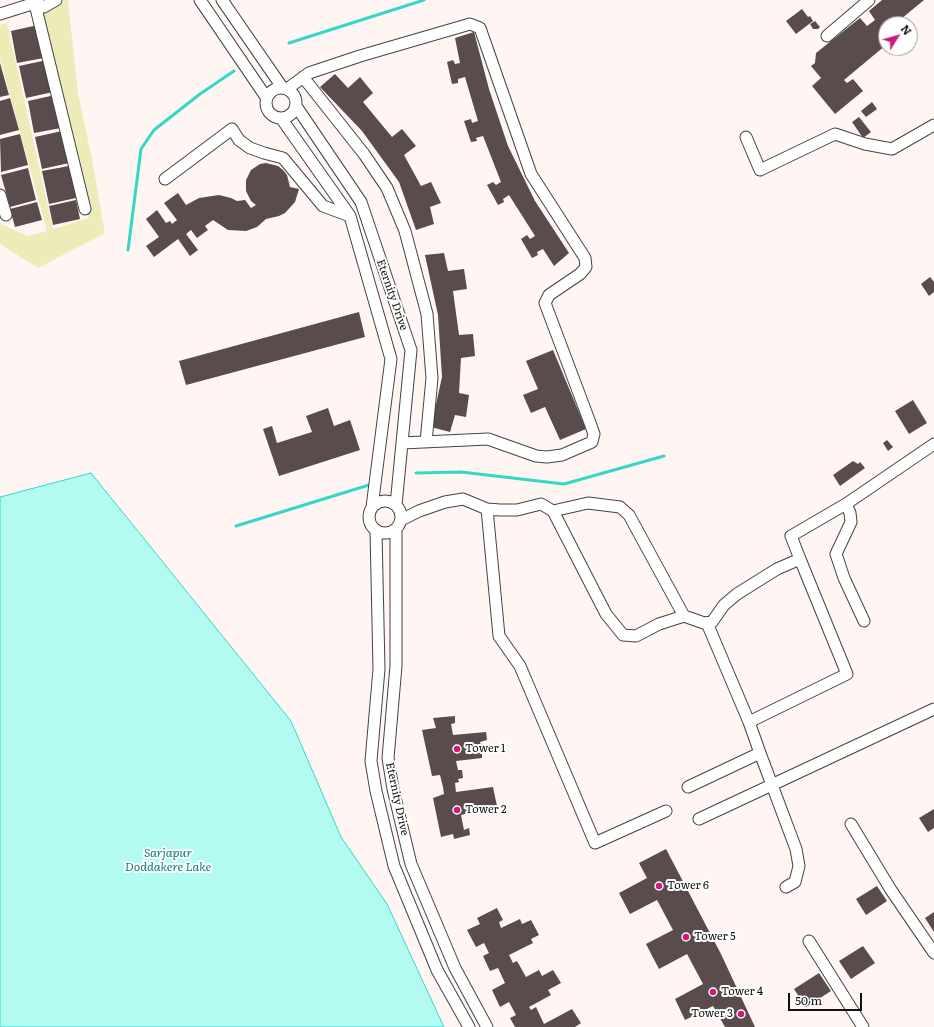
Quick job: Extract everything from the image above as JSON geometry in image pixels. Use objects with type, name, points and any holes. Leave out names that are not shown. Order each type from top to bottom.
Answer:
[{"type":"street","points":[[36,1],[44,7],[56,0]]},
{"type":"street","name":"Eternity Drive","points":[[200,0],[266,97],[266,107],[268,111],[276,118],[281,118],[350,216],[391,358],[372,507],[368,517],[369,522],[376,531],[379,669],[371,761],[376,791],[394,866],[437,970],[469,1027]]},
{"type":"street","name":"Eternity Drive","points":[[222,0],[284,88],[294,96],[296,106],[361,202],[410,350],[396,505],[401,515],[398,525],[396,666],[388,758],[393,789],[411,864],[455,968],[488,1027]]},
{"type":"street","points":[[827,36],[869,0]]},
{"type":"street","points":[[0,14],[36,1]]},
{"type":"street","points":[[36,1],[85,209]]},
{"type":"street","points":[[266,97],[272,90],[284,88],[315,70],[470,24],[480,28],[531,174],[585,258],[586,267],[580,274],[549,296],[545,303],[594,434],[592,442],[562,454],[547,457],[536,456],[488,439],[402,443]]},
{"type":"street","points":[[303,77],[364,154],[387,188],[405,231],[427,314],[432,378],[426,442]]},
{"type":"street","points":[[281,118],[291,115],[296,106]]},
{"type":"street","points":[[746,138],[760,170],[835,134],[865,144],[892,149],[934,125]]},
{"type":"street","points":[[165,179],[232,129],[239,140],[250,148],[283,158],[323,206],[350,216]]},
{"type":"street","points":[[0,195],[6,215]]},
{"type":"street","points":[[376,307],[396,305]]},
{"type":"street","points":[[749,722],[847,674],[791,536],[846,504],[934,444]]},
{"type":"street","points":[[376,531],[386,533],[419,511],[445,502],[463,499],[487,509],[517,510],[541,504],[553,511],[606,614],[623,635],[636,636],[659,624],[684,616],[707,623],[712,622],[724,605],[737,594],[777,569],[800,559]]},
{"type":"street","points":[[372,507],[381,501],[386,500],[396,505]]},
{"type":"street","points":[[553,511],[588,503],[620,507],[629,516],[684,616]]},
{"type":"street","points":[[846,504],[850,513],[851,522],[836,554],[844,578],[864,621]]},
{"type":"street","points":[[487,509],[499,636],[520,666],[595,843],[666,811]]},
{"type":"street","points":[[707,623],[749,722],[796,849],[799,866],[795,882],[786,887]]},
{"type":"street","points":[[699,819],[934,709]]},
{"type":"street","points":[[688,787],[760,754]]},
{"type":"street","points":[[851,824],[891,890],[934,953]]},
{"type":"street","points":[[809,941],[863,1027]]},
{"type":"green space","points":[[65,0],[68,0],[78,93],[92,159],[105,233],[38,268],[0,244],[0,220],[1,224],[28,236],[47,231],[0,59],[0,25],[7,23],[53,229],[89,218],[43,13],[56,7]]},
{"type":"water","name":"Sarjapur Doddakere Lake","points":[[91,473],[291,721],[341,837],[387,904],[444,1027],[0,1027],[0,497]]},
{"type":"building","points":[[882,0],[924,0],[905,16],[878,16],[878,52],[844,80],[847,83],[853,79],[863,91],[835,114],[812,86],[821,78],[811,66],[815,63],[816,53],[860,18],[867,26],[875,20],[869,11]]},
{"type":"building","points":[[802,9],[813,21],[796,34],[786,21]]},
{"type":"building","points":[[815,21],[820,27],[818,29],[813,29],[810,24]]},
{"type":"building","points":[[38,25],[44,58],[17,63],[11,31]]},
{"type":"building","points":[[474,32],[489,89],[508,146],[535,201],[569,253],[554,266],[543,249],[537,252],[538,255],[532,258],[521,239],[527,235],[530,239],[535,236],[509,195],[503,199],[504,202],[498,205],[487,185],[493,182],[496,185],[501,182],[483,136],[476,138],[477,141],[471,142],[464,121],[471,119],[472,123],[478,121],[465,77],[458,79],[458,83],[452,84],[447,62],[453,60],[455,64],[460,63],[455,38]]},
{"type":"building","points":[[47,60],[53,92],[26,98],[19,66]]},
{"type":"building","points":[[0,63],[9,95],[0,97]]},
{"type":"building","points":[[335,74],[348,88],[360,77],[373,93],[363,102],[392,137],[402,129],[416,146],[404,155],[421,186],[431,182],[441,203],[430,207],[434,224],[416,230],[399,182],[362,131],[320,87]]},
{"type":"building","points":[[55,95],[61,128],[34,133],[28,101]]},
{"type":"building","points":[[10,98],[19,130],[0,135],[0,101]]},
{"type":"building","points":[[872,102],[877,109],[866,117],[861,111]]},
{"type":"building","points":[[859,117],[871,132],[863,138],[852,122]]},
{"type":"building","points":[[62,131],[69,163],[42,169],[35,137]]},
{"type":"building","points":[[20,134],[28,165],[1,172],[0,139]]},
{"type":"building","points":[[266,163],[278,166],[287,175],[290,187],[299,189],[295,202],[285,213],[266,219],[257,227],[246,231],[228,230],[213,220],[205,226],[208,230],[197,238],[191,230],[186,234],[198,250],[190,256],[178,239],[154,257],[146,246],[159,237],[146,219],[157,210],[166,223],[170,221],[172,224],[177,220],[164,203],[178,193],[186,205],[199,198],[219,195],[237,201],[245,200],[251,208],[256,205],[251,201],[246,191],[246,180],[251,170],[260,164]]},
{"type":"building","points":[[69,166],[76,198],[49,204],[42,171]]},
{"type":"building","points":[[28,168],[36,200],[10,207],[1,175]]},
{"type":"building","points":[[76,200],[80,219],[53,225],[49,206]]},
{"type":"building","points":[[37,202],[42,220],[15,227],[10,209]]},
{"type":"building","points":[[444,253],[448,271],[464,269],[467,289],[453,291],[459,335],[473,334],[475,356],[461,358],[459,393],[469,395],[466,417],[455,415],[450,432],[431,427],[442,377],[438,315],[425,255]]},
{"type":"building","points":[[930,277],[934,282],[934,292],[929,296],[921,284]]},
{"type":"building","points":[[359,312],[365,337],[186,385],[179,361]]},
{"type":"building","points":[[553,350],[586,429],[560,440],[545,407],[531,413],[523,395],[538,389],[526,361]]},
{"type":"building","points":[[913,400],[927,423],[909,434],[895,411]]},
{"type":"building","points":[[328,408],[334,426],[350,420],[360,450],[279,476],[263,429],[272,426],[277,443],[312,432],[306,416]]},
{"type":"building","points":[[887,440],[893,447],[888,451],[883,443]]},
{"type":"building","points":[[853,461],[858,464],[860,462],[865,468],[840,486],[833,475]]},
{"type":"building","points":[[455,716],[455,723],[451,724],[453,735],[486,732],[487,740],[480,742],[481,746],[487,746],[488,752],[482,753],[482,758],[456,761],[458,770],[462,770],[463,778],[458,779],[459,782],[455,783],[456,792],[493,787],[497,806],[461,815],[464,830],[469,828],[470,835],[454,839],[453,834],[441,837],[433,798],[444,794],[443,787],[440,775],[432,776],[422,730],[436,728],[433,718]]},
{"type":"building","points":[[934,809],[934,828],[928,832],[919,818]]},
{"type":"building","points":[[666,849],[721,954],[755,1027],[725,1027],[713,1006],[685,1020],[675,999],[703,984],[687,954],[659,969],[646,944],[673,930],[657,900],[630,914],[619,893],[647,878],[639,863]]},
{"type":"building","points":[[877,886],[887,901],[866,915],[856,899]]},
{"type":"building","points":[[497,908],[503,920],[499,922],[501,928],[520,919],[522,924],[531,920],[539,935],[531,939],[533,943],[509,955],[513,963],[517,961],[526,977],[539,970],[542,976],[553,970],[561,983],[548,990],[551,995],[529,1007],[531,1010],[536,1007],[544,1024],[572,1009],[581,1023],[575,1027],[515,1027],[510,1018],[516,1015],[509,1002],[500,1007],[492,990],[505,983],[498,968],[490,971],[483,956],[489,953],[484,943],[476,947],[467,930],[480,924],[477,918]]},
{"type":"building","points":[[934,912],[934,932],[925,918]]},
{"type":"building","points":[[863,946],[875,963],[851,979],[839,961]]},
{"type":"building","points":[[819,973],[831,991],[806,1007],[794,989]]},
{"type":"waterway","points":[[289,43],[424,0]]},
{"type":"waterway","points":[[128,250],[141,149],[154,130],[200,94],[234,71]]},
{"type":"waterway","points":[[416,473],[461,472],[564,484],[664,456]]},
{"type":"waterway","points":[[236,526],[369,485]]},
{"type":"place","name":"Tower 1","points":[[457,749]]},
{"type":"place","name":"Tower 2","points":[[457,810]]},
{"type":"place","name":"Tower 6","points":[[659,886]]},
{"type":"place","name":"Tower 5","points":[[686,937]]},
{"type":"place","name":"Tower 4","points":[[713,992]]},
{"type":"place","name":"Tower 3","points":[[741,1014]]}]
